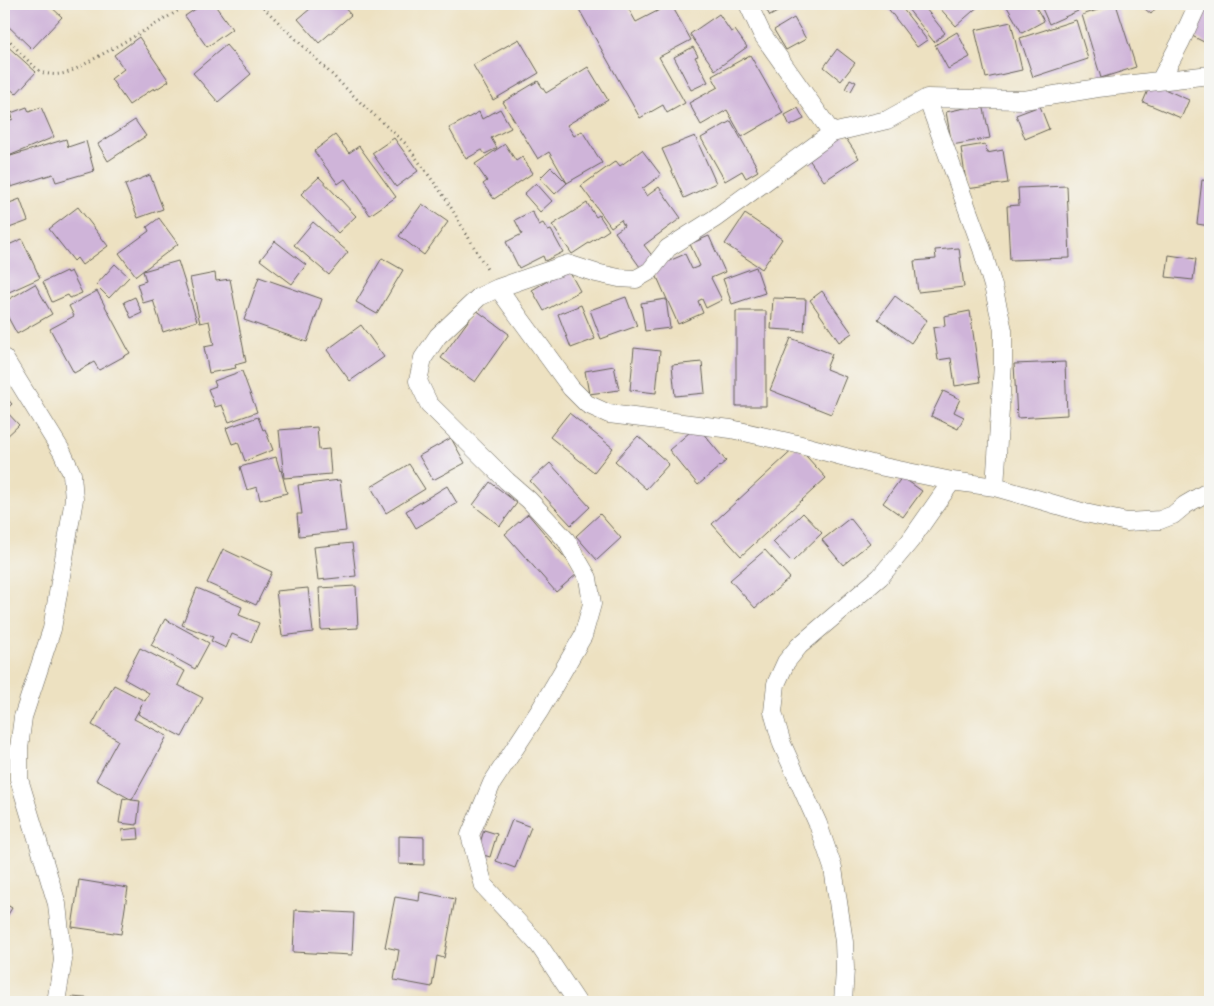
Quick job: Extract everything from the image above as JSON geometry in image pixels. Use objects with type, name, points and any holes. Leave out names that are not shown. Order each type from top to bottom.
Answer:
[{"type":"street","points":[[748,4],[762,34],[832,133]]},
{"type":"street","points":[[1160,81],[1182,41],[1198,4]]},
{"type":"street","points":[[577,1002],[539,945],[484,886],[470,835],[492,783],[540,710],[583,636],[592,604],[588,578],[566,540],[529,500],[507,481],[429,404],[418,381],[423,358],[438,336],[479,297],[498,288],[568,264],[596,273],[636,279],[650,271],[668,248],[714,219],[832,133],[887,120],[927,98],[1024,100],[1098,88],[1210,74]]},
{"type":"street","points":[[927,98],[982,249],[1003,330],[1003,363],[994,487]]},
{"type":"street","points":[[498,288],[571,388],[587,404],[609,414],[731,429],[879,466],[952,481],[994,487],[1085,513],[1126,522],[1160,520],[1210,492]]},
{"type":"street","points":[[4,358],[62,452],[72,474],[74,499],[52,630],[23,717],[19,748],[19,779],[57,904],[63,960],[60,988],[56,1002]]},
{"type":"street","points":[[843,1002],[844,942],[832,868],[818,824],[782,744],[773,712],[776,684],[786,662],[799,646],[880,577],[910,541],[952,481]]},
{"type":"path","points":[[4,34],[13,46],[42,73],[63,75],[189,4]]},
{"type":"path","points":[[260,4],[362,104],[406,144],[446,199],[498,288]]},
{"type":"building","points":[[4,4],[48,4],[62,17],[32,49],[4,22]]},
{"type":"building","points":[[203,4],[214,4],[232,29],[207,47],[185,16]]},
{"type":"building","points":[[316,4],[341,4],[351,15],[319,43],[298,19]]},
{"type":"building","points":[[576,4],[626,4],[636,22],[671,4],[691,40],[659,57],[685,103],[667,113],[663,105],[640,118]]},
{"type":"building","points":[[763,4],[787,4],[788,6],[770,16]]},
{"type":"building","points":[[892,4],[899,4],[927,40],[917,47],[887,7]]},
{"type":"building","points":[[904,4],[922,4],[945,33],[934,42]]},
{"type":"building","points":[[936,4],[981,4],[956,26]]},
{"type":"building","points":[[1034,4],[1044,21],[1022,33],[1006,5]]},
{"type":"building","points":[[1040,4],[1075,4],[1078,11],[1049,24]]},
{"type":"building","points":[[1116,4],[1136,67],[1101,78],[1082,15]]},
{"type":"building","points":[[1139,4],[1159,4],[1151,14]]},
{"type":"building","points":[[1202,4],[1210,4],[1210,45],[1190,35]]},
{"type":"building","points":[[719,14],[731,32],[735,30],[747,47],[715,70],[690,34]]},
{"type":"building","points":[[794,18],[806,39],[786,50],[774,30]]},
{"type":"building","points":[[1076,20],[1088,59],[1033,77],[1020,38]]},
{"type":"building","points":[[1011,22],[1022,70],[986,78],[975,30]]},
{"type":"building","points":[[957,32],[970,57],[948,69],[935,45]]},
{"type":"building","points":[[139,37],[169,81],[155,90],[154,88],[129,105],[111,79],[124,69],[114,55]]},
{"type":"building","points":[[519,39],[539,73],[493,100],[473,65]]},
{"type":"building","points":[[4,43],[36,72],[16,94],[4,83]]},
{"type":"building","points":[[226,45],[251,74],[218,102],[193,73]]},
{"type":"building","points":[[693,47],[698,56],[695,57],[708,82],[691,90],[674,57]]},
{"type":"building","points":[[837,49],[855,63],[841,81],[824,67]]},
{"type":"building","points":[[750,55],[783,113],[742,137],[727,110],[701,125],[689,103],[718,87],[712,76]]},
{"type":"building","points":[[588,67],[608,100],[567,125],[574,136],[582,131],[602,163],[567,183],[549,152],[538,159],[503,102],[538,81],[546,93]]},
{"type":"building","points":[[850,79],[856,82],[851,91],[845,89]]},
{"type":"building","points":[[1151,83],[1189,100],[1181,118],[1143,102]]},
{"type":"building","points":[[983,104],[990,138],[952,145],[946,112]]},
{"type":"building","points":[[1040,106],[1049,129],[1025,139],[1016,115]]},
{"type":"building","points":[[27,107],[29,112],[41,107],[54,137],[4,158],[4,123],[13,119],[11,113]]},
{"type":"building","points":[[798,108],[804,119],[790,126],[785,115]]},
{"type":"building","points":[[500,109],[511,128],[491,138],[497,148],[485,154],[482,150],[466,159],[449,128],[479,112],[482,119]]},
{"type":"building","points":[[135,120],[146,136],[108,161],[98,144]]},
{"type":"building","points":[[731,121],[758,171],[746,178],[742,171],[725,181],[701,138]]},
{"type":"building","points":[[843,134],[859,158],[824,181],[808,158]]},
{"type":"building","points":[[335,135],[349,153],[359,146],[396,197],[370,215],[345,179],[338,184],[314,151]]},
{"type":"building","points":[[695,136],[716,183],[684,198],[662,149]]},
{"type":"building","points":[[394,138],[418,171],[396,187],[372,153]]},
{"type":"building","points":[[66,139],[68,147],[86,141],[94,171],[56,182],[53,174],[11,187],[4,158]]},
{"type":"building","points":[[505,144],[516,161],[522,157],[533,173],[494,199],[483,184],[487,181],[475,164]]},
{"type":"building","points":[[985,144],[987,153],[1003,150],[1008,183],[967,189],[961,148]]},
{"type":"building","points":[[642,150],[661,175],[642,189],[647,196],[659,187],[681,218],[644,245],[654,258],[640,267],[615,232],[624,226],[621,220],[611,227],[581,186],[616,161],[620,166]]},
{"type":"building","points":[[551,167],[567,183],[555,194],[540,178]]},
{"type":"building","points":[[150,175],[163,209],[138,218],[125,185]]},
{"type":"building","points":[[319,177],[356,216],[338,233],[301,194]]},
{"type":"building","points":[[4,179],[10,189],[4,193]]},
{"type":"building","points":[[1202,180],[1210,181],[1210,226],[1197,224]]},
{"type":"building","points":[[536,183],[552,201],[540,212],[524,194]]},
{"type":"building","points":[[1067,186],[1070,258],[1010,260],[1007,206],[1019,205],[1018,188]]},
{"type":"building","points":[[20,199],[28,221],[4,230],[4,205]]},
{"type":"building","points":[[587,203],[596,217],[599,215],[609,230],[572,254],[552,225]]},
{"type":"building","points":[[422,204],[448,222],[424,255],[399,236]]},
{"type":"building","points":[[78,207],[108,246],[82,265],[77,258],[74,261],[49,229]]},
{"type":"building","points":[[532,211],[539,225],[543,223],[548,231],[551,230],[563,252],[545,261],[543,256],[519,268],[506,242],[522,234],[515,220]]},
{"type":"building","points":[[745,214],[782,239],[762,269],[725,244]]},
{"type":"building","points":[[159,218],[178,244],[136,276],[119,253],[149,231],[147,227]]},
{"type":"building","points":[[313,222],[348,252],[329,275],[294,245]]},
{"type":"building","points":[[709,236],[725,272],[711,278],[722,300],[706,308],[702,299],[698,301],[703,313],[678,324],[653,268],[685,254],[692,269],[700,266],[690,244]]},
{"type":"building","points":[[22,239],[40,278],[9,292],[4,282],[4,247]]},
{"type":"building","points":[[275,241],[306,265],[292,284],[260,260]]},
{"type":"building","points":[[959,248],[964,287],[918,292],[914,261],[936,259],[935,250]]},
{"type":"building","points":[[1169,255],[1196,259],[1193,280],[1166,277]]},
{"type":"building","points":[[382,258],[403,270],[377,314],[356,302]]},
{"type":"building","points":[[178,261],[197,321],[163,332],[153,300],[143,303],[137,284],[146,281],[143,271]]},
{"type":"building","points":[[115,264],[129,277],[109,298],[96,285]]},
{"type":"building","points":[[756,267],[765,293],[732,304],[723,279]]},
{"type":"building","points":[[568,269],[580,291],[544,311],[532,290]]},
{"type":"building","points":[[66,271],[67,273],[71,271],[82,293],[70,298],[68,295],[52,302],[43,282]]},
{"type":"building","points":[[215,273],[216,281],[230,279],[246,362],[235,365],[236,368],[209,373],[204,347],[214,345],[209,321],[200,323],[190,278]]},
{"type":"building","points":[[259,277],[322,299],[307,342],[244,320]]},
{"type":"building","points":[[35,284],[52,314],[17,334],[4,310],[4,302]]},
{"type":"building","points":[[97,291],[130,353],[99,370],[94,362],[74,373],[50,329],[74,316],[69,306]]},
{"type":"building","points":[[822,291],[852,333],[839,342],[810,300]]},
{"type":"building","points":[[895,296],[927,320],[911,343],[878,319]]},
{"type":"building","points":[[135,297],[142,313],[131,318],[124,302]]},
{"type":"building","points":[[626,297],[637,326],[601,339],[590,310]]},
{"type":"building","points":[[773,298],[806,299],[804,331],[771,329]]},
{"type":"building","points":[[666,299],[670,328],[645,331],[641,303]]},
{"type":"building","points":[[581,305],[595,339],[571,348],[558,314]]},
{"type":"building","points":[[476,310],[509,334],[475,382],[441,358]]},
{"type":"building","points":[[736,311],[766,311],[766,406],[736,406]]},
{"type":"building","points":[[970,311],[980,382],[955,386],[951,358],[938,360],[933,328],[945,326],[944,316]]},
{"type":"building","points":[[361,325],[384,357],[350,381],[327,350]]},
{"type":"building","points":[[791,338],[832,354],[826,369],[846,377],[831,414],[770,390]]},
{"type":"building","points":[[634,348],[660,351],[656,393],[630,390]]},
{"type":"building","points":[[702,362],[705,393],[675,396],[672,365]]},
{"type":"building","points":[[1065,362],[1067,415],[1017,418],[1014,364]]},
{"type":"building","points":[[614,366],[619,390],[589,394],[585,371]]},
{"type":"building","points":[[242,371],[257,412],[229,422],[222,405],[215,407],[208,389],[216,386],[214,381]]},
{"type":"building","points":[[943,391],[960,399],[954,412],[964,417],[958,429],[931,416]]},
{"type":"building","points":[[4,395],[12,404],[5,410],[19,425],[4,439]]},
{"type":"building","points":[[569,413],[613,448],[594,472],[550,437]]},
{"type":"building","points":[[258,417],[273,450],[245,461],[238,442],[232,444],[226,428]]},
{"type":"building","points":[[697,426],[726,461],[698,485],[669,450]]},
{"type":"building","points":[[317,427],[319,450],[329,449],[331,474],[284,478],[279,430]]},
{"type":"building","points":[[638,436],[669,464],[646,489],[615,461]]},
{"type":"building","points":[[451,438],[465,463],[433,480],[419,456]]},
{"type":"building","points":[[797,446],[826,478],[741,556],[712,524]]},
{"type":"building","points":[[276,457],[287,493],[260,500],[257,487],[247,490],[240,467]]},
{"type":"building","points":[[550,463],[590,507],[571,525],[530,481]]},
{"type":"building","points":[[409,464],[425,489],[386,513],[371,487]]},
{"type":"building","points":[[902,477],[922,491],[903,517],[883,503]]},
{"type":"building","points":[[340,480],[346,531],[299,536],[297,514],[302,514],[298,485]]},
{"type":"building","points":[[490,482],[517,503],[500,526],[473,505]]},
{"type":"building","points":[[447,486],[457,503],[416,528],[406,511]]},
{"type":"building","points":[[803,513],[822,533],[792,562],[773,542]]},
{"type":"building","points":[[528,514],[578,573],[556,592],[505,534]]},
{"type":"building","points":[[600,514],[621,538],[597,560],[576,536]]},
{"type":"building","points":[[850,518],[870,543],[843,565],[822,540]]},
{"type":"building","points":[[352,543],[356,576],[318,580],[314,547]]},
{"type":"building","points":[[223,549],[272,572],[256,605],[207,583]]},
{"type":"building","points":[[765,550],[790,578],[755,608],[730,580]]},
{"type":"building","points":[[356,586],[358,628],[321,630],[319,588]]},
{"type":"building","points":[[197,588],[242,607],[239,615],[259,623],[251,642],[232,634],[226,648],[211,641],[213,637],[182,625]]},
{"type":"building","points":[[308,588],[313,632],[282,636],[276,591]]},
{"type":"building","points":[[165,619],[209,643],[195,669],[151,645]]},
{"type":"building","points":[[140,648],[185,671],[178,685],[203,698],[182,737],[138,714],[142,704],[134,719],[167,736],[132,800],[96,780],[118,740],[92,725],[114,685],[145,701],[149,693],[124,679]]},
{"type":"building","points":[[123,798],[140,801],[137,825],[119,823]]},
{"type":"building","points":[[512,820],[531,827],[515,868],[496,861]]},
{"type":"building","points":[[138,828],[139,839],[123,840],[122,830]]},
{"type":"building","points":[[484,830],[497,834],[490,857],[477,853]]},
{"type":"building","points":[[399,836],[424,837],[424,865],[399,864]]},
{"type":"building","points":[[79,880],[128,888],[121,934],[72,927]]},
{"type":"building","points":[[420,892],[455,899],[444,958],[437,956],[432,987],[394,980],[399,950],[385,947],[395,897],[419,901]]},
{"type":"building","points":[[4,903],[12,908],[4,921]]},
{"type":"building","points":[[295,910],[354,913],[352,955],[293,952]]},
{"type":"building","points":[[72,997],[107,1000],[107,1002],[71,1002]]}]
